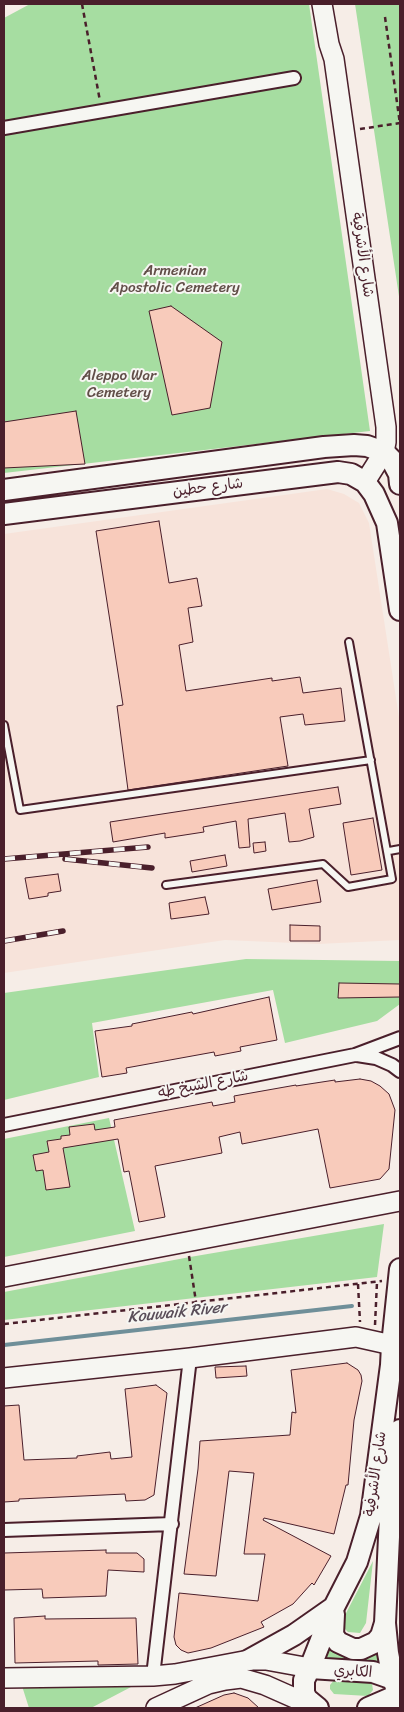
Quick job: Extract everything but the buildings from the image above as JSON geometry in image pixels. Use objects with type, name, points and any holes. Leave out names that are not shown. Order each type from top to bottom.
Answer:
[{"type":"main road","name":"شارع الأشرفية","points":[[322,4],[329,44],[334,59],[386,427],[384,452],[365,482]]},
{"type":"main road","name":"شارع الأشرفية","points":[[330,4],[337,47],[334,59]]},
{"type":"main road","name":"شارع حطين","points":[[4,490],[324,447],[367,446],[384,452]]},
{"type":"main road","points":[[384,452],[391,459],[398,474],[400,484]]},
{"type":"main road","name":"شارع حطين","points":[[4,514],[338,472],[351,474],[365,482]]},
{"type":"main road","points":[[365,482],[374,494],[386,523],[400,610]]},
{"type":"main road","points":[[4,1277],[400,1201]]},
{"type":"main road","name":"شارع الأشرفية","points":[[310,1668],[334,1607],[357,1562],[371,1516],[391,1365],[376,1341],[400,1274]]},
{"type":"main road","points":[[4,1378],[190,1358],[356,1337],[376,1341]]},
{"type":"main road","name":"شارع الأشرفية","points":[[398,1692],[388,1653],[385,1624],[391,1494],[400,1430]]},
{"type":"main road","points":[[334,1607],[333,1636],[338,1642],[353,1649],[369,1646],[376,1642],[381,1636],[385,1624]]},
{"type":"main road","points":[[249,1660],[294,1635],[334,1607]]},
{"type":"main road","points":[[4,1678],[154,1676],[175,1674],[249,1660],[266,1660],[310,1668],[304,1680],[304,1693],[317,1708]]},
{"type":"main road","name":"الكابري","points":[[310,1668],[373,1672],[398,1692]]},
{"type":"main road","points":[[156,1708],[208,1684],[241,1678],[265,1685],[287,1702],[317,1708]]},
{"type":"main road","points":[[368,1708],[398,1692]]},
{"type":"street","points":[[4,128],[294,78]]},
{"type":"street","name":"شارع الشيخ طه","points":[[4,1125],[355,1055],[400,1038]]},
{"type":"street","points":[[355,1055],[376,1058],[392,1065],[400,1072]]},
{"type":"street","points":[[154,1676],[190,1358]]},
{"type":"street","points":[[4,1530],[172,1524]]},
{"type":"lane","points":[[166,885],[323,864],[348,887],[392,879],[349,642]]},
{"type":"lane","points":[[4,725],[20,810],[371,760]]},
{"type":"lane","points":[[388,851],[400,849]]},
{"type":"path","points":[[82,4],[102,112]]},
{"type":"path","points":[[344,131],[400,124],[385,17]]},
{"type":"path","points":[[395,87],[400,86]]},
{"type":"path","points":[[188,1242],[196,1302]]},
{"type":"path","points":[[4,1324],[377,1282],[400,1274]]},
{"type":"path","points":[[376,1341],[377,1282]]},
{"type":"path","points":[[358,1284],[376,1341]]},
{"type":"shaded area","points":[[327,489],[344,494],[359,503],[369,523],[400,724],[400,940],[318,944],[225,940],[4,973],[4,534]]},
{"type":"green space","name":"Armenian Apostolic Cemetery","points":[[30,4],[309,4],[370,431],[4,473],[4,18]]},
{"type":"green space","points":[[355,4],[400,4],[400,303]]},
{"type":"green space","points":[[246,959],[400,961],[400,1004],[377,1021],[285,1043],[273,990],[92,1023],[99,1077],[4,1100],[4,993]]},
{"type":"green space","points":[[109,1118],[135,1231],[4,1257],[4,1139]]},
{"type":"green space","points":[[384,1224],[377,1277],[4,1320],[4,1292],[190,1257]]},
{"type":"green space","points":[[373,1561],[366,1623],[360,1633],[348,1632],[343,1627],[342,1621]]},
{"type":"green space","points":[[328,1647],[339,1654],[359,1659],[369,1657],[378,1647],[378,1665],[323,1661]]},
{"type":"green space","points":[[335,1679],[368,1680],[372,1684],[373,1690],[368,1696],[334,1694],[330,1689],[330,1685]]},
{"type":"green space","points":[[22,1686],[131,1687],[91,1708],[29,1708]]},
{"type":"waterway","name":"Kouwaik River","points":[[4,1345],[352,1306]]},
{"type":"railway","points":[[4,859],[148,847]]},
{"type":"railway","points":[[65,859],[152,868]]},
{"type":"railway","points":[[4,941],[63,931]]},
{"type":"park label","name":"Aleppo War Cemetery","points":[[119,384]]}]
